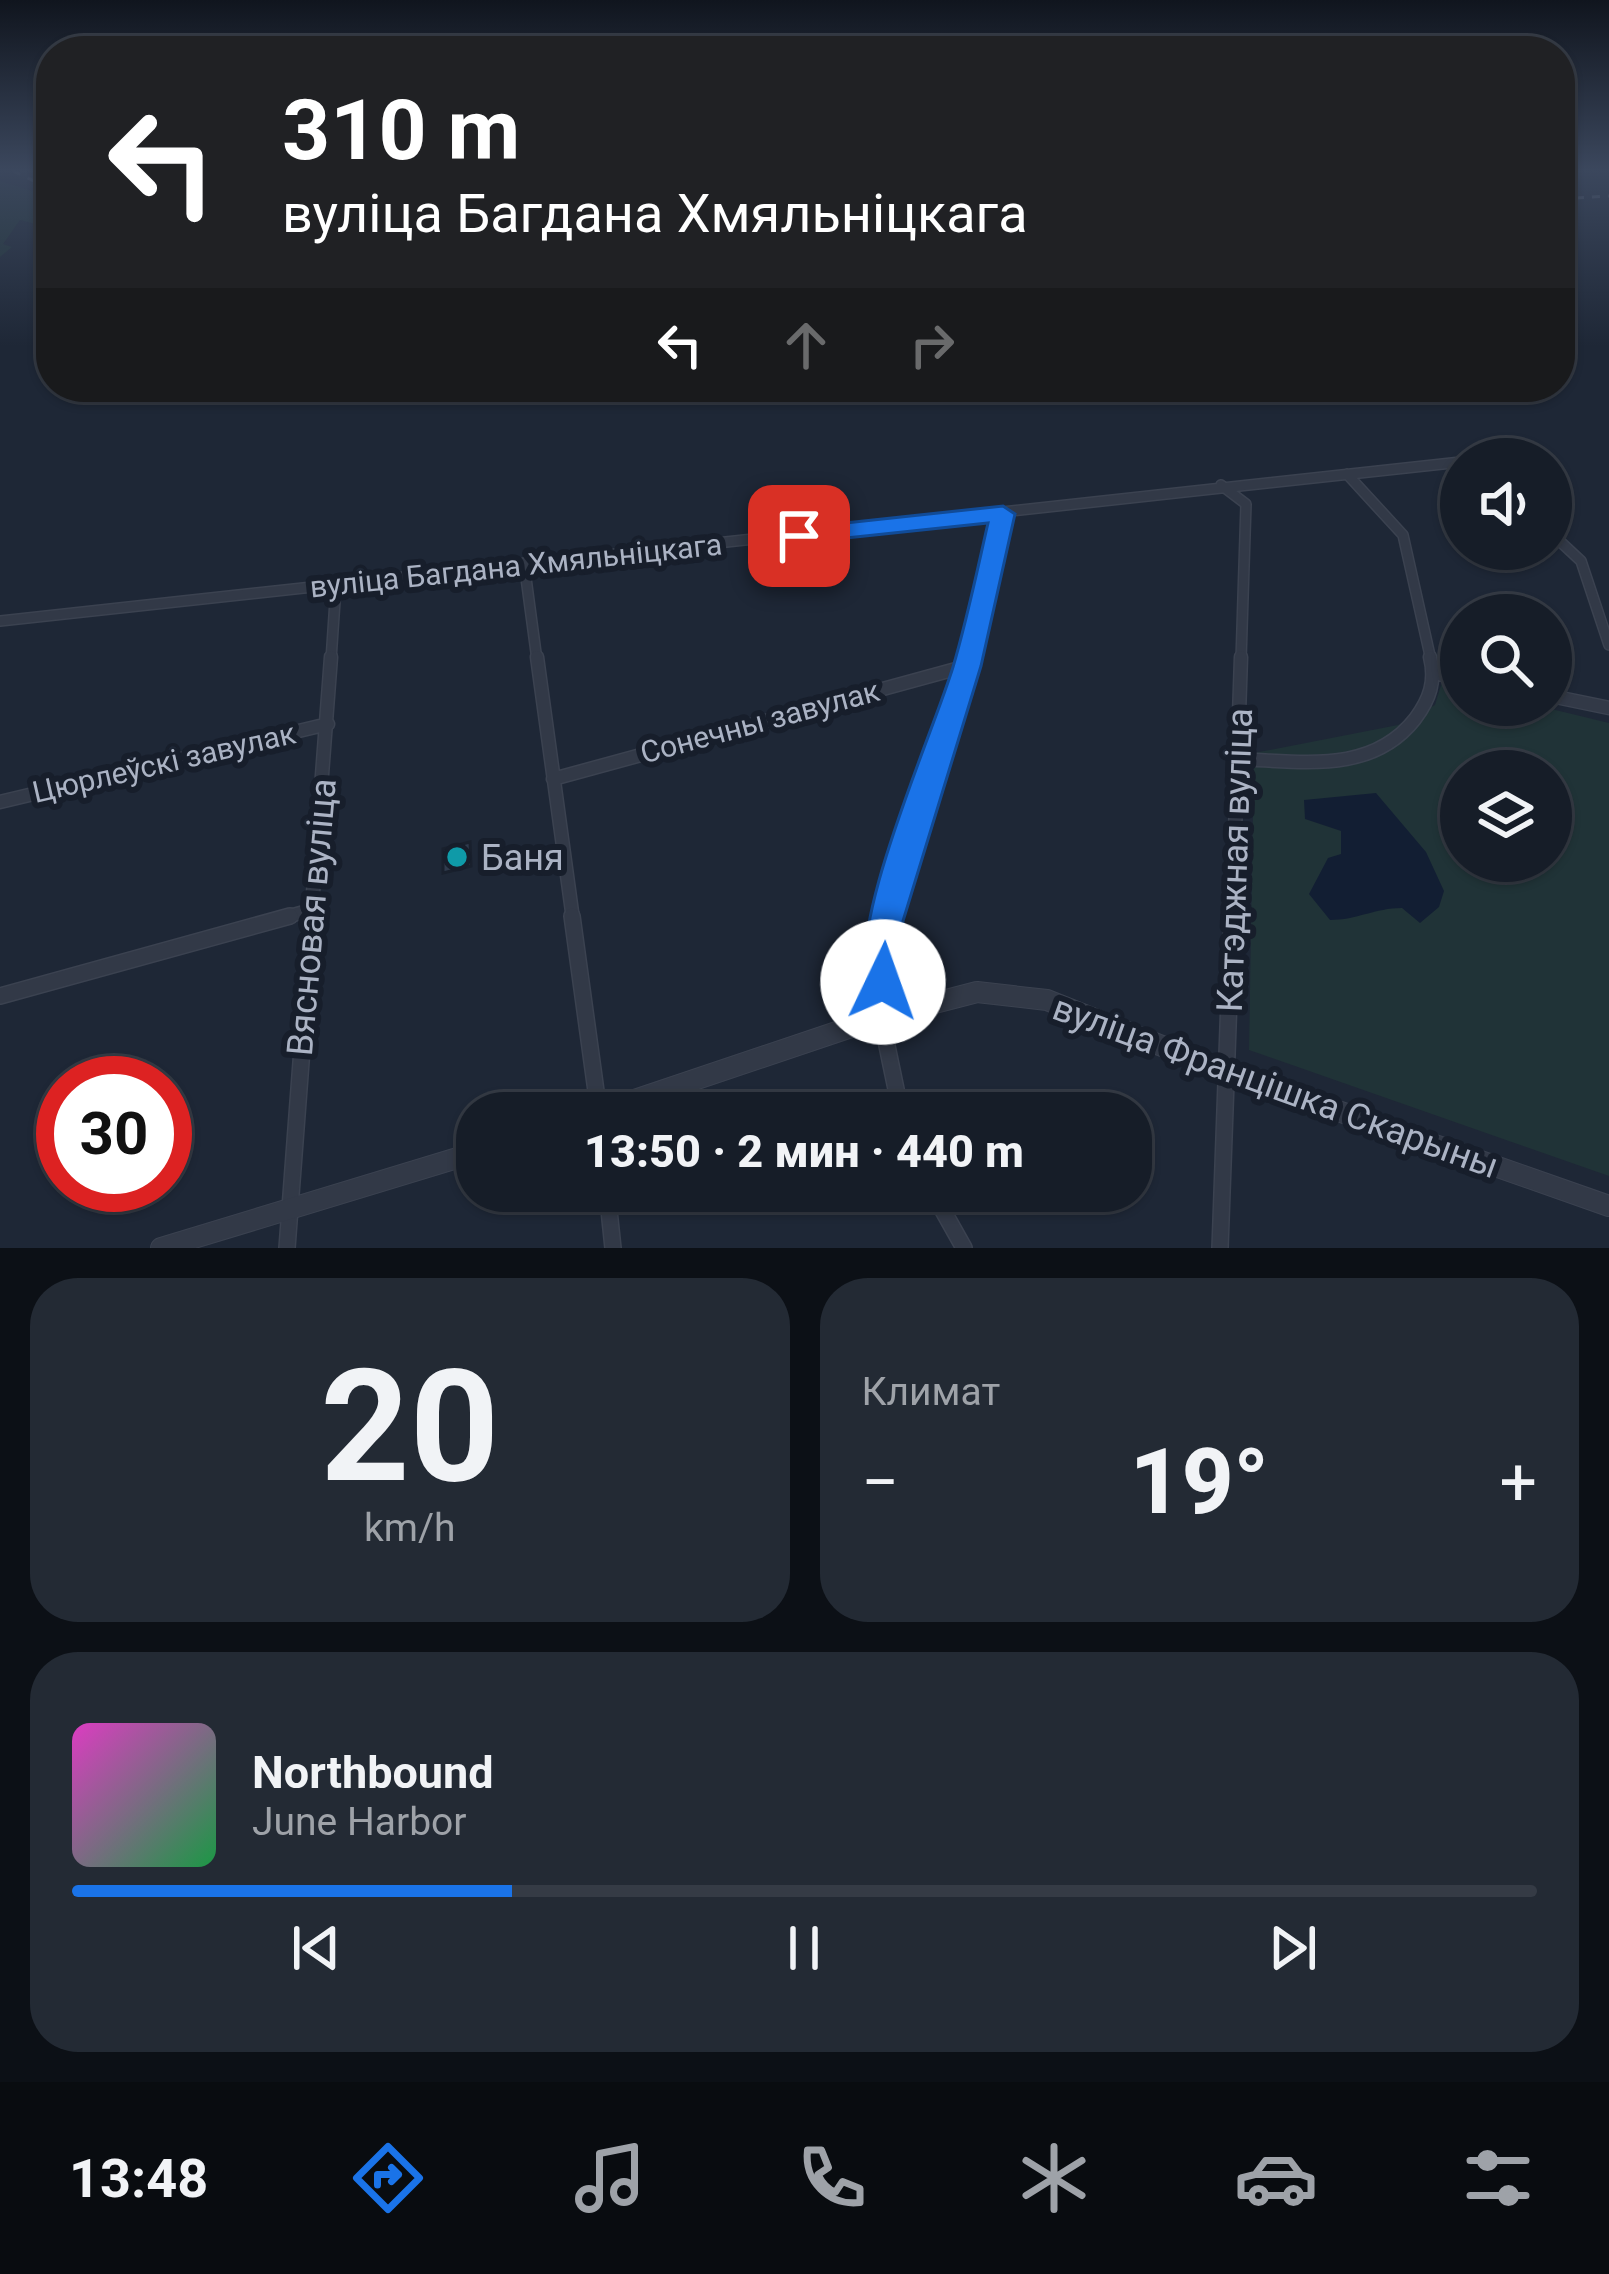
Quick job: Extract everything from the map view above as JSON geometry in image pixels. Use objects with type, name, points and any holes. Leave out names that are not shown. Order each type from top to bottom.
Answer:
[{"type":"street","name":"вуліца Багдана Хмяльніцкага","points":[[0,621],[1003,514],[1221,484],[1440,464]]},
{"type":"street","points":[[1237,759],[1348,762],[1399,740],[1428,702],[1434,673],[1403,535],[1348,474]]},
{"type":"street","name":"Катэджная вуліца","points":[[1220,1248],[1246,504],[1221,484]]},
{"type":"street","points":[[897,1092],[881,1017],[885,921],[967,666],[1003,514]]},
{"type":"street","points":[[1572,553],[1581,561],[1609,645]]},
{"type":"street","points":[[524,563],[595,1092]]},
{"type":"street","name":"Вясновая вуліца","points":[[287,1248],[336,586]]},
{"type":"street","name":"Сонечны завулак","points":[[553,778],[967,666]]},
{"type":"street","points":[[1434,673],[1440,674]]},
{"type":"street","points":[[1572,700],[1609,708]]},
{"type":"street","name":"Цюрлеўскі завулак","points":[[0,802],[328,724]]},
{"type":"street","points":[[0,996],[311,910]]},
{"type":"street","name":"вуліца Францішка Скарыны","points":[[660,1092],[881,1017],[977,992],[1047,1000],[1227,1072],[1609,1206]]},
{"type":"street","points":[[160,1248],[289,1213],[456,1159]]},
{"type":"street","points":[[609,1212],[613,1248]]},
{"type":"street","points":[[944,1212],[964,1248]]},
{"type":"green space","points":[[0,229],[13,229],[3,244],[12,247],[0,257]]},
{"type":"green space","points":[[1440,689],[1440,726],[1572,726],[1572,714],[1609,723],[1609,1176],[1249,1050],[1254,753],[1398,725],[1435,705]]},
{"type":"water","points":[[1376,793],[1426,852],[1444,891],[1439,907],[1420,923],[1402,908],[1330,920],[1309,894],[1328,858],[1341,854],[1341,831],[1305,819],[1304,800]]},
{"type":"building","name":"Баня","points":[[470,842],[471,866],[443,873],[443,849]]},
{"type":"place","name":"Баня","points":[[457,857]]},
{"type":"route","points":[[799,536],[1003,514],[967,666],[885,921],[883,982]]}]
